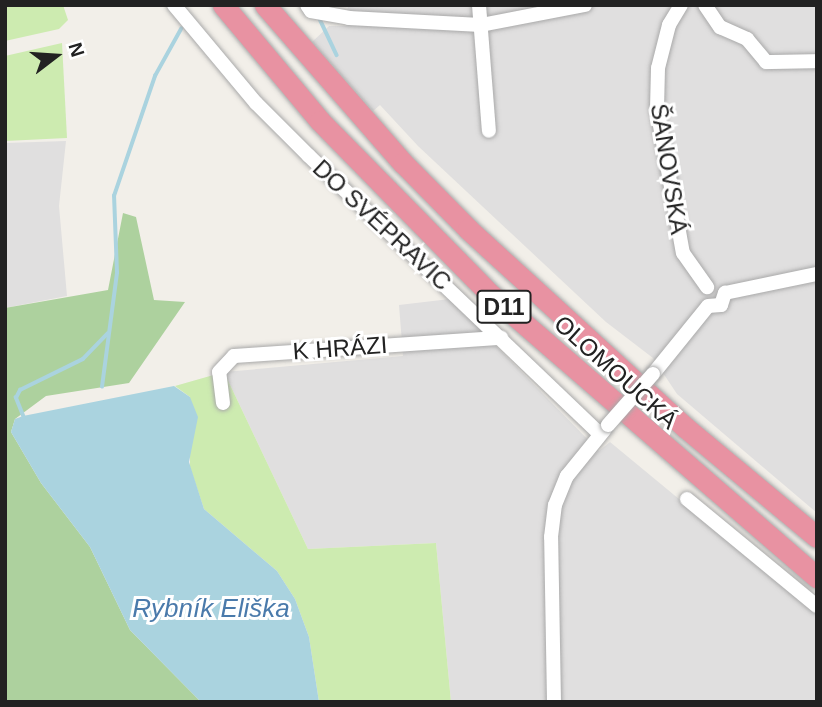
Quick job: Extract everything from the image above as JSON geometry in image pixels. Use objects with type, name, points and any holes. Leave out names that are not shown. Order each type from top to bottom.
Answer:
[{"type":"highway","name":"OLOMOUCKÁ","points":[[223,5],[320,121],[491,295],[817,578]]},
{"type":"highway","name":"OLOMOUCKÁ","points":[[265,5],[394,154],[468,229],[594,347],[817,537]]},
{"type":"street","name":"DO SVÉPRAVIC","points":[[174,5],[291,139],[500,338],[604,430]]},
{"type":"street","points":[[307,5],[311,10],[349,18],[481,25],[585,5]]},
{"type":"street","points":[[479,5],[489,131]]},
{"type":"street","name":"ŠANOVSKÁ","points":[[681,5],[669,25],[658,68],[657,109],[683,253],[707,287]]},
{"type":"street","points":[[705,5],[720,27],[747,39],[766,62],[817,61]]},
{"type":"street","points":[[726,293],[817,274]]},
{"type":"street","points":[[708,306],[703,298],[707,287],[719,285],[726,293]]},
{"type":"street","points":[[554,702],[552,521],[567,477],[708,306],[721,305],[726,293]]},
{"type":"street","name":"K HRÁZI","points":[[223,403],[219,372],[234,356],[500,338]]},
{"type":"street","points":[[687,499],[817,606]]},
{"type":"shaded area","points":[[348,5],[817,5],[817,513],[677,394],[653,358],[606,322],[418,146],[380,105],[373,111],[312,42],[329,26],[346,26]]},
{"type":"shaded area","points":[[66,141],[59,206],[67,296],[5,308],[5,143]]},
{"type":"shaded area","points":[[450,299],[599,451],[610,442],[817,613],[817,702],[451,702],[436,543],[308,549],[224,372],[403,356],[399,305]]},
{"type":"green space","points":[[5,5],[63,5],[68,20],[59,29],[5,41]]},
{"type":"green space","points":[[62,43],[67,138],[5,141],[5,56]]},
{"type":"green space","points":[[123,213],[136,217],[154,300],[185,302],[129,383],[46,396],[15,419],[11,432],[41,483],[90,547],[130,630],[201,702],[5,702],[5,308],[108,290]]},
{"type":"green space","points":[[224,372],[308,549],[436,543],[451,702],[319,702],[309,637],[295,599],[277,571],[204,509],[190,467],[190,397],[175,386]]},
{"type":"water","name":"Rybník Eliška","points":[[174,386],[190,397],[198,417],[189,462],[204,509],[277,571],[295,599],[309,637],[319,702],[201,702],[130,630],[90,547],[41,483],[11,432],[15,419],[23,416]]},
{"type":"waterway","points":[[319,17],[337,55]]},
{"type":"waterway","points":[[102,387],[117,273],[114,196],[155,76],[181,29]]},
{"type":"waterway","points":[[24,418],[16,398],[20,390],[83,359],[107,334]]}]
